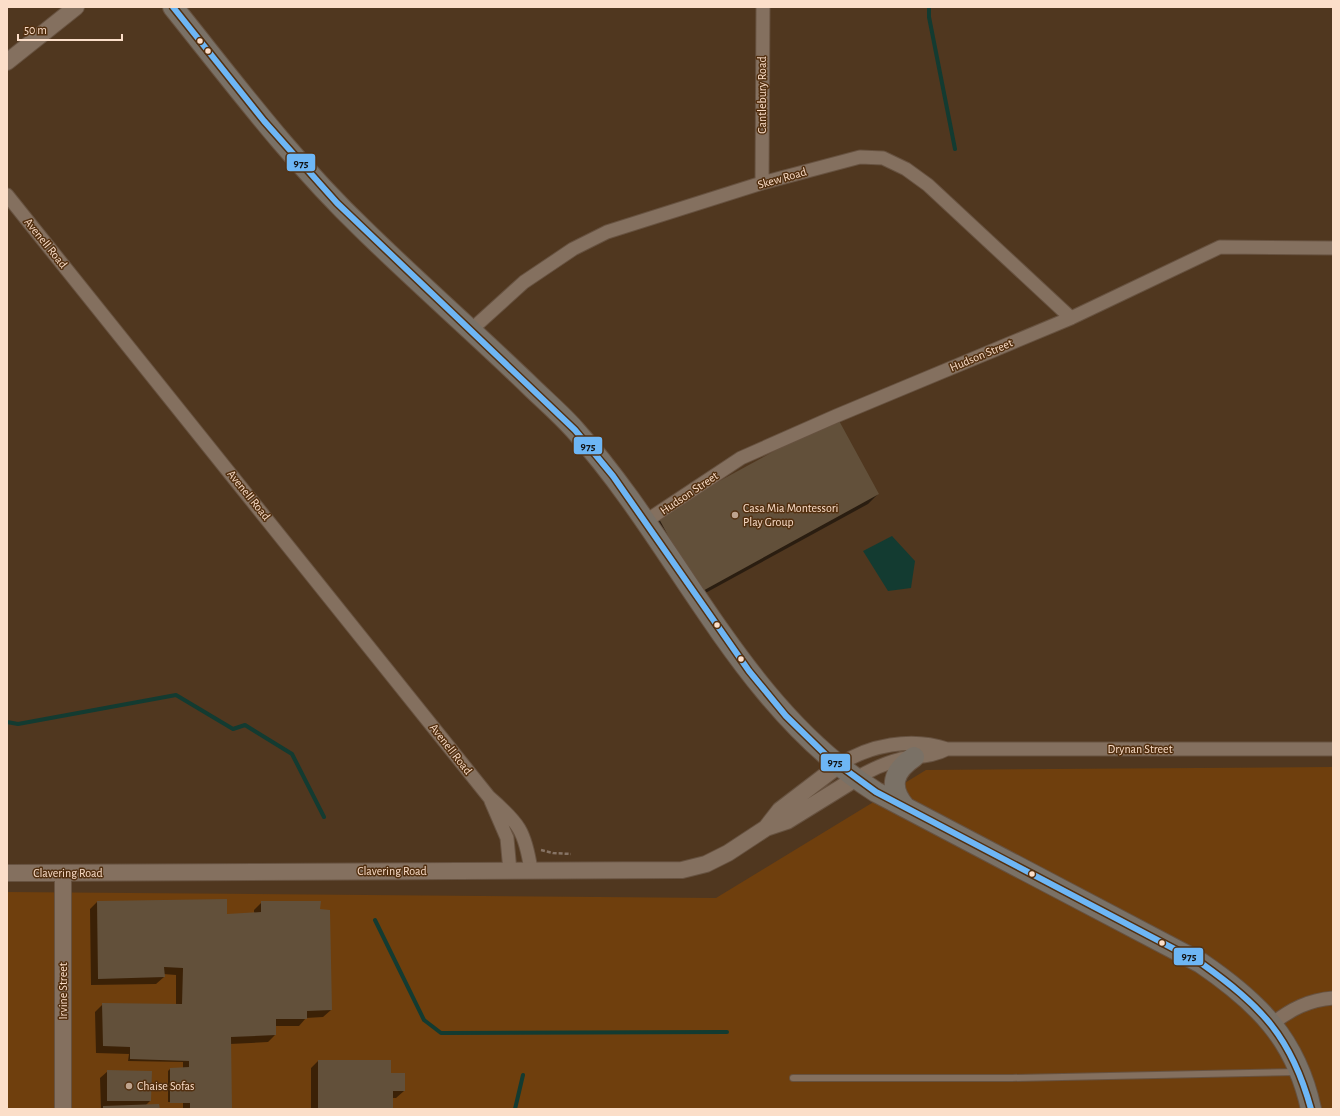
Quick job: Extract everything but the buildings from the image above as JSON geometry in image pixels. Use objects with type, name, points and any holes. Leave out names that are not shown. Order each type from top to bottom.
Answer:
[{"type":"main road","points":[[173,7],[268,126],[321,187],[363,229],[574,429],[606,467],[646,521],[737,655],[803,734],[856,779],[905,808],[1201,963],[1230,983],[1253,1002],[1272,1024],[1287,1046],[1300,1072],[1311,1109]]},
{"type":"main road","points":[[905,808],[899,800],[894,783],[897,773],[904,764],[914,757]]},
{"type":"street","points":[[7,62],[76,7]]},
{"type":"street","name":"Cantlebury Road","points":[[762,183],[763,7]]},
{"type":"street","name":"Skew Road","points":[[471,330],[524,282],[573,249],[607,232],[762,183],[860,157],[884,158],[906,169],[928,185],[1070,318]]},
{"type":"street","name":"Avenell Road","points":[[7,194],[489,797],[512,817],[522,832],[527,845],[531,870]]},
{"type":"street","name":"Hudson Street","points":[[646,521],[741,458],[836,416],[1070,318],[1220,247],[1333,248]]},
{"type":"street","name":"Drynan Street","points":[[838,765],[850,757],[887,745],[927,744],[947,749],[1333,749]]},
{"type":"street","name":"Drynan Street","points":[[856,779],[877,767],[914,757],[935,755],[947,749]]},
{"type":"street","name":"Clavering Road","points":[[766,828],[780,810],[838,765]]},
{"type":"street","name":"Clavering Road","points":[[7,873],[660,870],[694,868],[728,853],[766,828],[787,821],[856,779]]},
{"type":"street","name":"Avenell Road","points":[[489,797],[507,838],[510,871]]},
{"type":"street","name":"Irvine Street","points":[[63,873],[63,1109]]},
{"type":"street","points":[[1272,1024],[1299,1006],[1333,998]]},
{"type":"lane","points":[[793,1078],[1012,1078],[1300,1072]]},
{"type":"path","points":[[537,849],[553,853],[577,855]]},
{"type":"shaded area","points":[[1333,767],[1333,1109],[7,1109],[7,892],[716,898],[926,770]]},
{"type":"water","points":[[892,536],[915,561],[911,588],[888,591],[863,551]]},
{"type":"waterway","points":[[929,7],[929,17],[955,149]]},
{"type":"waterway","points":[[7,722],[18,724],[176,695],[233,729],[245,725],[292,754],[324,817]]},
{"type":"waterway","points":[[375,920],[424,1020],[441,1033],[727,1032]]},
{"type":"waterway","points":[[515,1109],[523,1075]]},
{"type":"transit line","name":"975","points":[[173,7],[264,121],[337,203],[575,430],[613,476],[749,671],[786,716],[828,757],[876,792],[1201,963],[1241,994],[1271,1025],[1294,1061],[1311,1109]]},
{"type":"place","name":"Casa Mia Montessori Play Group","points":[[735,515]]},
{"type":"place","name":"Chaise Sofas","points":[[129,1086]]}]
